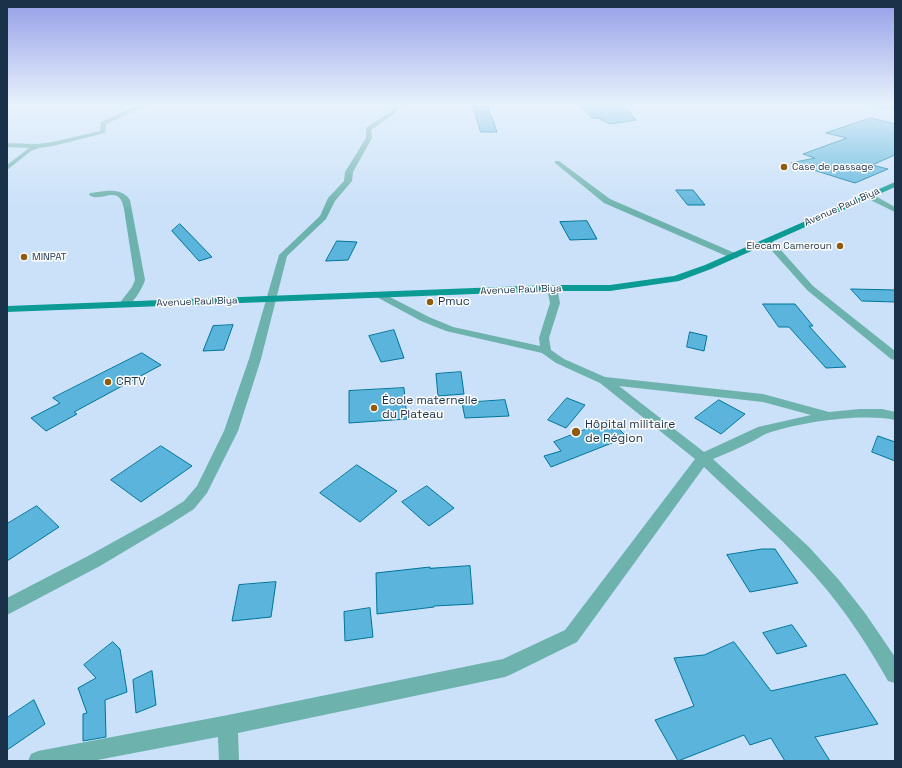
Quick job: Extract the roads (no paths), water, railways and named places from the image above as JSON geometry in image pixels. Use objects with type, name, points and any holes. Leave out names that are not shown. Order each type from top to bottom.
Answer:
[{"type":"main road","name":"Avenue Paul Biya","points":[[7,309],[552,288],[610,288],[664,281],[691,274],[734,256],[867,195],[895,184]]},
{"type":"street","points":[[7,145],[36,146],[70,140]]},
{"type":"street","points":[[7,607],[94,561],[189,505],[202,489],[231,431],[255,359],[283,255],[323,217],[331,200],[348,181],[349,172],[368,140]]},
{"type":"street","points":[[7,168],[36,146]]},
{"type":"street","points":[[557,162],[607,201],[734,256]]},
{"type":"street","points":[[92,195],[112,194],[122,195],[125,198],[140,280],[137,288],[124,304]]},
{"type":"street","points":[[867,195],[895,210]]},
{"type":"street","points":[[768,241],[792,269],[815,292],[895,357]]},
{"type":"street","points":[[546,351],[544,338],[555,303],[552,288]]},
{"type":"street","points":[[378,295],[425,319],[450,329],[546,351],[560,361],[603,380],[703,458],[802,551],[833,585],[859,619],[895,674]]},
{"type":"street","points":[[603,380],[763,398],[829,416]]},
{"type":"street","points":[[38,761],[228,725],[505,668],[571,636],[703,458],[746,439],[762,430],[829,416],[870,413],[895,416]]},
{"type":"street","points":[[228,725],[229,761]]},
{"type":"place","name":"Case de passage","points":[[784,167]]},
{"type":"place","name":"Elecam Cameroun","points":[[840,246]]},
{"type":"place","name":"MINPAT","points":[[24,257]]},
{"type":"place","name":"Pmuc","points":[[430,302]]},
{"type":"place","name":"CRTV","points":[[108,382]]},
{"type":"place","name":"École maternelle du Plateau","points":[[374,408]]},
{"type":"place","name":"Hôpital militaire de Région","points":[[576,432]]}]
